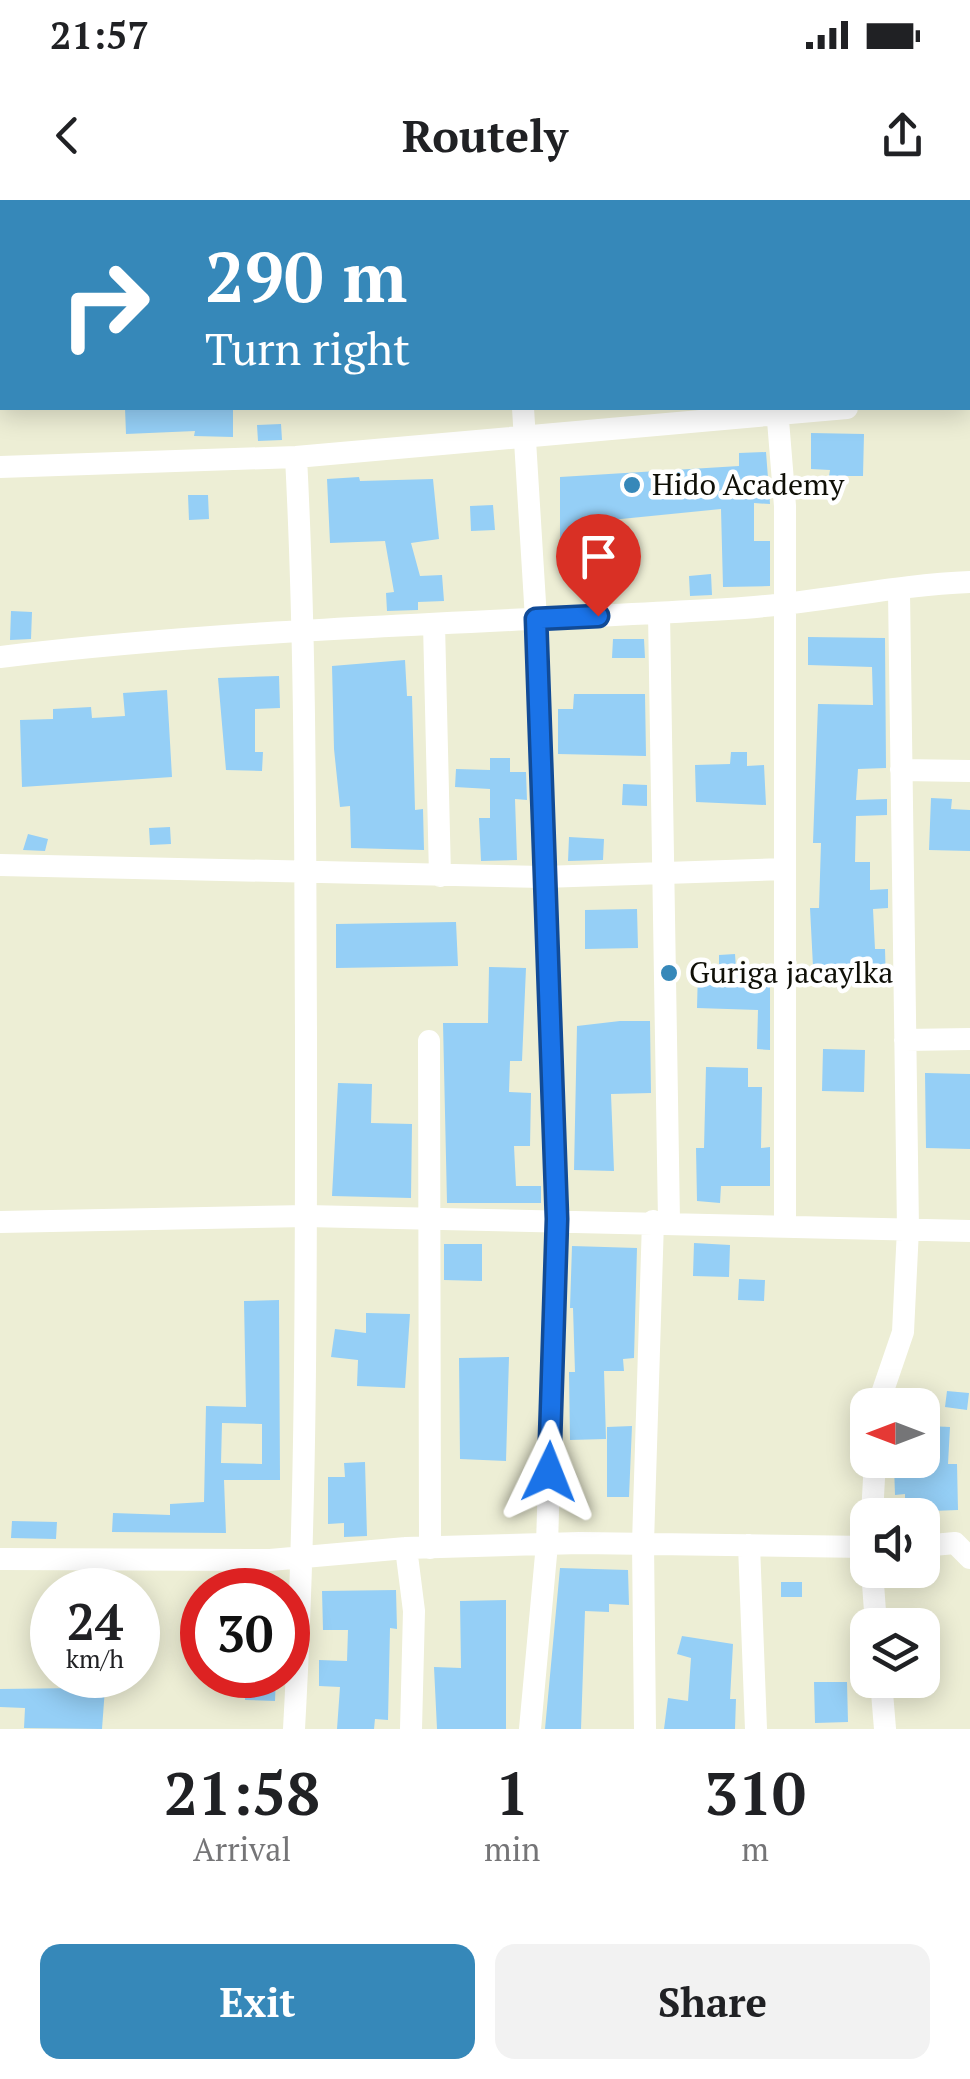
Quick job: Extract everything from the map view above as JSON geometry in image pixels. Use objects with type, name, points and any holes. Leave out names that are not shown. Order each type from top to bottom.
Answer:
[{"type":"street","points":[[523,410],[536,619],[557,1219],[547,1544],[530,1729]]},
{"type":"street","points":[[0,466],[296,458],[778,411],[784,463],[786,1225]]},
{"type":"street","points":[[294,1729],[304,1557],[306,1216],[305,630],[296,458]]},
{"type":"street","points":[[0,657],[128,642],[305,630],[783,604],[970,582]]},
{"type":"street","points":[[880,1388],[903,1332],[908,1229],[899,592]]},
{"type":"street","points":[[645,1729],[644,1543],[661,1221],[663,873],[659,613]]},
{"type":"street","points":[[434,624],[440,876]]},
{"type":"street","points":[[902,770],[970,772]]},
{"type":"street","points":[[0,866],[543,877],[784,870]]},
{"type":"street","points":[[905,1040],[970,1040]]},
{"type":"street","points":[[429,1042],[430,1548]]},
{"type":"street","points":[[0,1222],[306,1216],[661,1221],[970,1231]]},
{"type":"street","points":[[940,1544],[956,1543],[970,1558]]},
{"type":"street","points":[[0,1560],[304,1557],[406,1548],[547,1544],[850,1547]]},
{"type":"street","points":[[749,1545],[756,1729]]},
{"type":"street","points":[[406,1548],[414,1611],[411,1729]]},
{"type":"street","points":[[882,1698],[885,1729]]},
{"type":"building","points":[[125,410],[233,410],[233,437],[194,436],[195,431],[126,434]]},
{"type":"building","points":[[281,424],[282,440],[258,441],[257,425]]},
{"type":"building","points":[[811,433],[864,434],[863,476],[829,476],[830,470],[811,469]]},
{"type":"building","points":[[766,452],[770,504],[754,503],[754,541],[770,541],[770,586],[723,587],[721,509],[591,522],[592,558],[560,559],[560,477],[739,466],[739,453]]},
{"type":"building","points":[[359,477],[360,481],[433,479],[439,539],[411,543],[420,576],[442,575],[444,601],[418,602],[418,610],[387,611],[386,593],[394,592],[385,541],[330,543],[327,479]]},
{"type":"building","points":[[188,495],[208,495],[209,519],[189,520]]},
{"type":"building","points":[[493,505],[495,530],[471,531],[470,506]]},
{"type":"building","points":[[711,574],[712,595],[690,596],[689,576]]},
{"type":"building","points":[[11,611],[32,612],[31,639],[10,640]]},
{"type":"building","points":[[808,637],[885,638],[886,768],[858,769],[856,800],[887,799],[887,815],[856,816],[855,862],[870,862],[870,890],[888,889],[888,908],[873,909],[875,949],[885,949],[886,985],[814,986],[810,908],[819,908],[821,843],[813,843],[818,704],[873,705],[872,667],[808,665]]},
{"type":"building","points":[[613,639],[644,639],[645,658],[612,658]]},
{"type":"building","points":[[405,660],[407,696],[412,696],[415,810],[423,809],[424,850],[351,848],[350,806],[340,807],[332,666]]},
{"type":"building","points":[[279,676],[280,708],[255,709],[255,752],[263,752],[262,771],[226,770],[218,678]]},
{"type":"building","points":[[167,690],[172,777],[22,787],[20,720],[53,719],[53,709],[91,707],[92,718],[125,716],[123,693]]},
{"type":"building","points":[[574,694],[645,694],[646,756],[558,754],[558,709],[573,709]]},
{"type":"building","points":[[731,752],[747,752],[747,766],[764,765],[766,805],[696,802],[695,765],[730,764]]},
{"type":"building","points":[[490,758],[510,758],[510,772],[526,772],[527,800],[515,799],[517,860],[481,861],[479,818],[490,818],[490,789],[455,787],[456,769],[490,770]]},
{"type":"building","points":[[623,784],[647,785],[647,806],[622,805]]},
{"type":"building","points":[[931,798],[952,799],[951,809],[970,810],[970,851],[929,850]]},
{"type":"building","points":[[170,827],[171,844],[150,845],[149,828]]},
{"type":"building","points":[[28,834],[48,839],[45,851],[23,850]]},
{"type":"building","points":[[569,837],[604,839],[603,860],[568,861]]},
{"type":"building","points":[[637,909],[638,948],[585,949],[585,910]]},
{"type":"building","points":[[456,922],[458,966],[336,968],[336,924]]},
{"type":"building","points":[[735,954],[736,968],[770,967],[770,1050],[757,1049],[758,1010],[697,1008],[698,970],[719,970],[719,955]]},
{"type":"building","points":[[489,967],[526,968],[522,1061],[510,1061],[509,1092],[531,1093],[530,1146],[514,1146],[516,1186],[541,1186],[541,1203],[447,1203],[443,1023],[488,1023]]},
{"type":"building","points":[[650,1021],[651,1093],[611,1094],[614,1171],[574,1170],[577,1026]]},
{"type":"building","points":[[823,1049],[865,1050],[864,1092],[822,1091]]},
{"type":"building","points":[[706,1067],[748,1068],[748,1087],[762,1087],[761,1148],[770,1147],[770,1186],[721,1186],[720,1203],[697,1201],[696,1148],[704,1148]]},
{"type":"building","points":[[925,1073],[970,1074],[970,1149],[926,1148]]},
{"type":"building","points":[[338,1083],[372,1084],[371,1123],[412,1124],[411,1198],[332,1196]]},
{"type":"building","points":[[694,1243],[730,1245],[729,1277],[693,1276]]},
{"type":"building","points":[[444,1244],[482,1244],[482,1281],[444,1280]]},
{"type":"building","points":[[572,1246],[637,1248],[634,1358],[623,1359],[624,1371],[604,1371],[606,1439],[570,1440],[569,1372],[575,1372],[570,1308]]},
{"type":"building","points":[[739,1279],[765,1280],[764,1301],[738,1300]]},
{"type":"building","points":[[279,1300],[280,1480],[224,1480],[226,1533],[112,1532],[113,1513],[170,1515],[170,1504],[204,1502],[206,1406],[246,1407],[244,1301]],"holes":[[[222,1423],[262,1424],[262,1464],[221,1463]]]},
{"type":"building","points":[[366,1313],[410,1314],[405,1388],[357,1386],[358,1360],[331,1357],[335,1329],[366,1333]]},
{"type":"building","points":[[509,1357],[506,1461],[460,1459],[459,1358]]},
{"type":"building","points":[[947,1391],[969,1393],[967,1410],[945,1407]]},
{"type":"building","points":[[632,1426],[629,1497],[607,1497],[607,1427]]},
{"type":"building","points":[[940,1427],[950,1427],[948,1464],[957,1464],[958,1510],[940,1511],[940,1498],[895,1495],[894,1478],[940,1478]]},
{"type":"building","points":[[365,1462],[367,1536],[344,1537],[344,1523],[328,1524],[328,1477],[345,1477],[344,1463]]},
{"type":"building","points":[[12,1521],[57,1522],[56,1539],[11,1538]]},
{"type":"building","points":[[560,1568],[628,1570],[629,1605],[609,1604],[609,1612],[585,1611],[581,1729],[545,1729]]},
{"type":"building","points":[[781,1582],[802,1582],[802,1597],[781,1597]]},
{"type":"building","points":[[396,1590],[397,1629],[390,1628],[388,1720],[375,1719],[374,1729],[337,1729],[340,1687],[319,1686],[319,1660],[347,1661],[348,1630],[323,1630],[322,1591]]},
{"type":"building","points":[[506,1600],[506,1729],[437,1729],[434,1667],[461,1668],[460,1601]]},
{"type":"building","points":[[682,1636],[733,1644],[730,1699],[736,1699],[735,1729],[664,1729],[668,1698],[688,1701],[691,1658],[677,1654]]},
{"type":"building","points":[[814,1682],[847,1682],[848,1722],[815,1723]]},
{"type":"building","points":[[0,1689],[30,1689],[30,1698],[104,1698],[102,1729],[24,1728],[25,1708],[0,1707]]},
{"type":"building","points":[[245,1698],[275,1698],[275,1701]]},
{"type":"place","name":"Hido Academy","points":[[632,485]]},
{"type":"place","name":"Guriga jacaylka","points":[[669,973]]},
{"type":"route","points":[[549,1472],[557,1219],[536,619],[598,616]]}]
